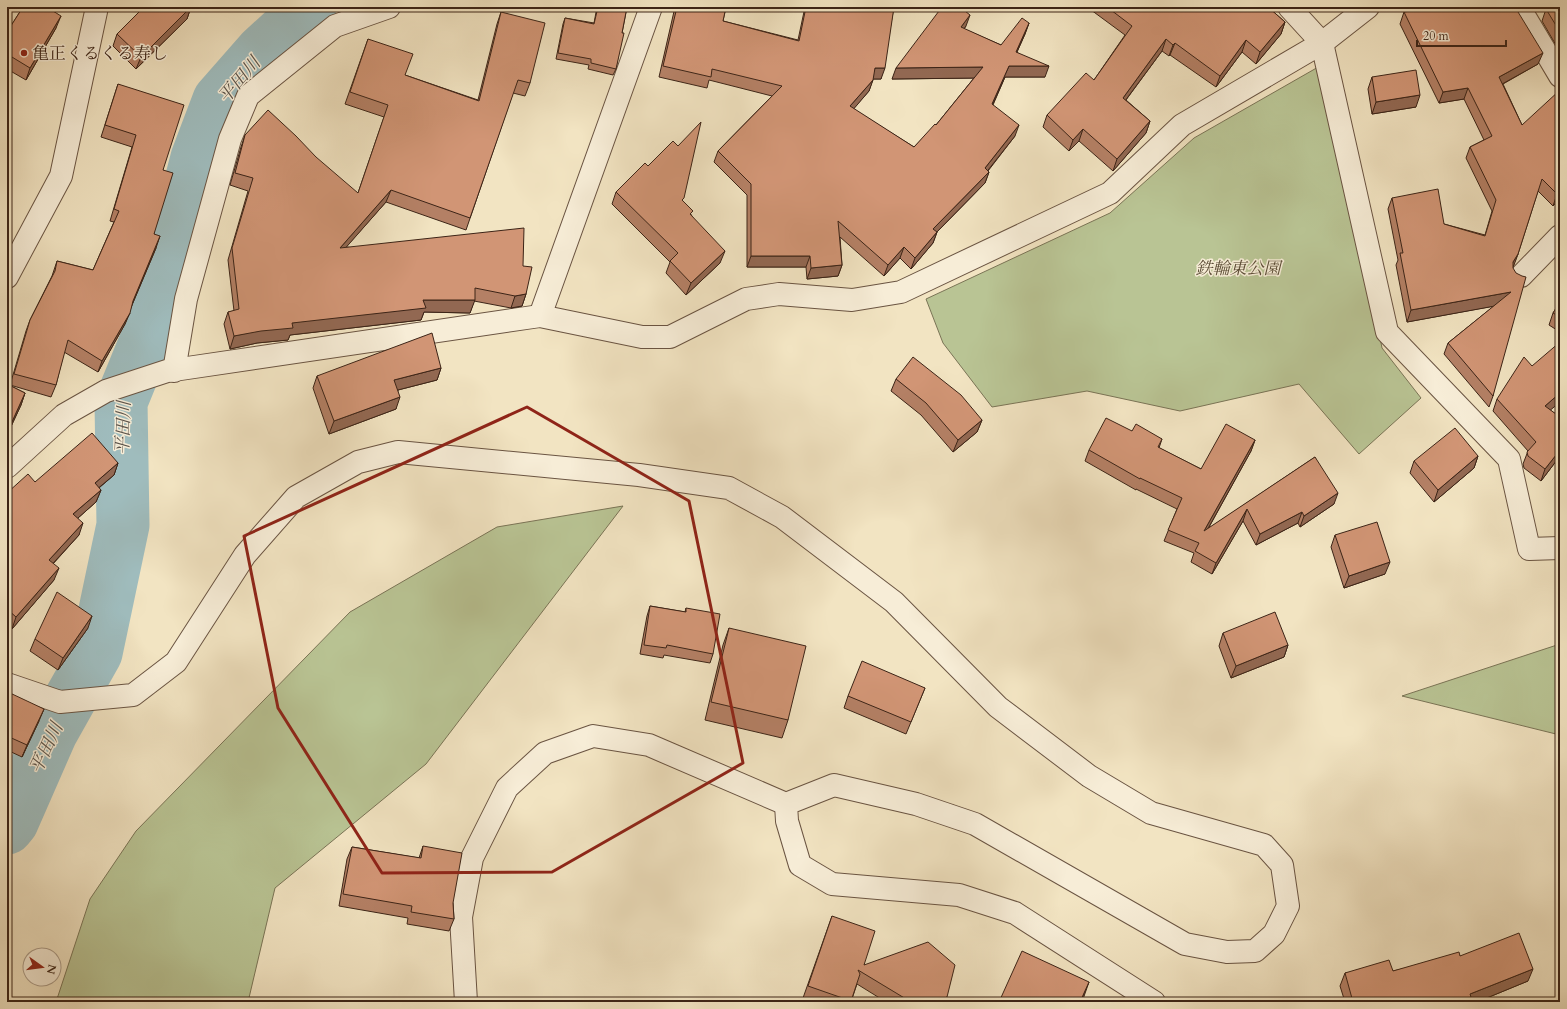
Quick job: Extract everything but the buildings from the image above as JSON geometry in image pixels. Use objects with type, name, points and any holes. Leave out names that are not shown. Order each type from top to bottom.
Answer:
[{"type":"street","points":[[7,277],[61,176],[97,7]]},
{"type":"street","points":[[174,371],[186,299],[230,139],[248,96],[335,26],[389,7]]},
{"type":"street","points":[[540,316],[650,7]]},
{"type":"street","points":[[1289,7],[1322,43],[1387,332],[1509,459],[1529,549],[1560,548]]},
{"type":"street","points":[[7,467],[64,415],[106,392],[167,372],[540,316],[642,337],[670,337],[746,299],[779,294],[852,300],[901,292],[1110,193],[1182,126],[1322,43],[1368,7]]},
{"type":"street","points":[[1519,7],[1560,76]]},
{"type":"street","points":[[1521,276],[1560,236]]},
{"type":"street","points":[[7,684],[60,702],[133,695],[176,662],[245,555],[296,497],[358,462],[398,452],[639,476],[729,488],[782,517],[894,602],[998,707],[1089,776],[1151,813],[1264,845],[1282,865],[1288,906],[1274,934],[1255,951],[1227,952],[1185,944],[975,824],[916,804],[834,785],[786,804],[649,745],[593,736],[545,753],[507,788],[472,858],[461,917],[466,1002]]},
{"type":"street","points":[[786,804],[787,821],[800,865],[832,884],[960,895],[1015,913],[1154,1002]]},
{"type":"highlighted area","points":[[527,407],[689,501],[743,763],[552,872],[382,873],[278,708],[244,536]]},
{"type":"green space","name":"鉄輪東公園","points":[[1327,62],[1382,348],[1421,398],[1359,454],[1299,384],[1180,411],[1087,391],[992,407],[943,343],[926,299],[1110,213],[1194,138]]},
{"type":"green space","points":[[623,506],[426,764],[275,888],[248,1002],[56,1002],[90,899],[136,831],[350,612],[497,527]]},
{"type":"green space","points":[[1560,644],[1560,735],[1402,696]]},
{"type":"waterway","name":"平田川","points":[[7,828],[12,822],[51,733],[96,653],[123,525],[121,402],[156,316],[197,158],[219,100],[262,51],[310,7]]},
{"type":"place","name":"亀正くるくる寿し","points":[[24,53]]}]
